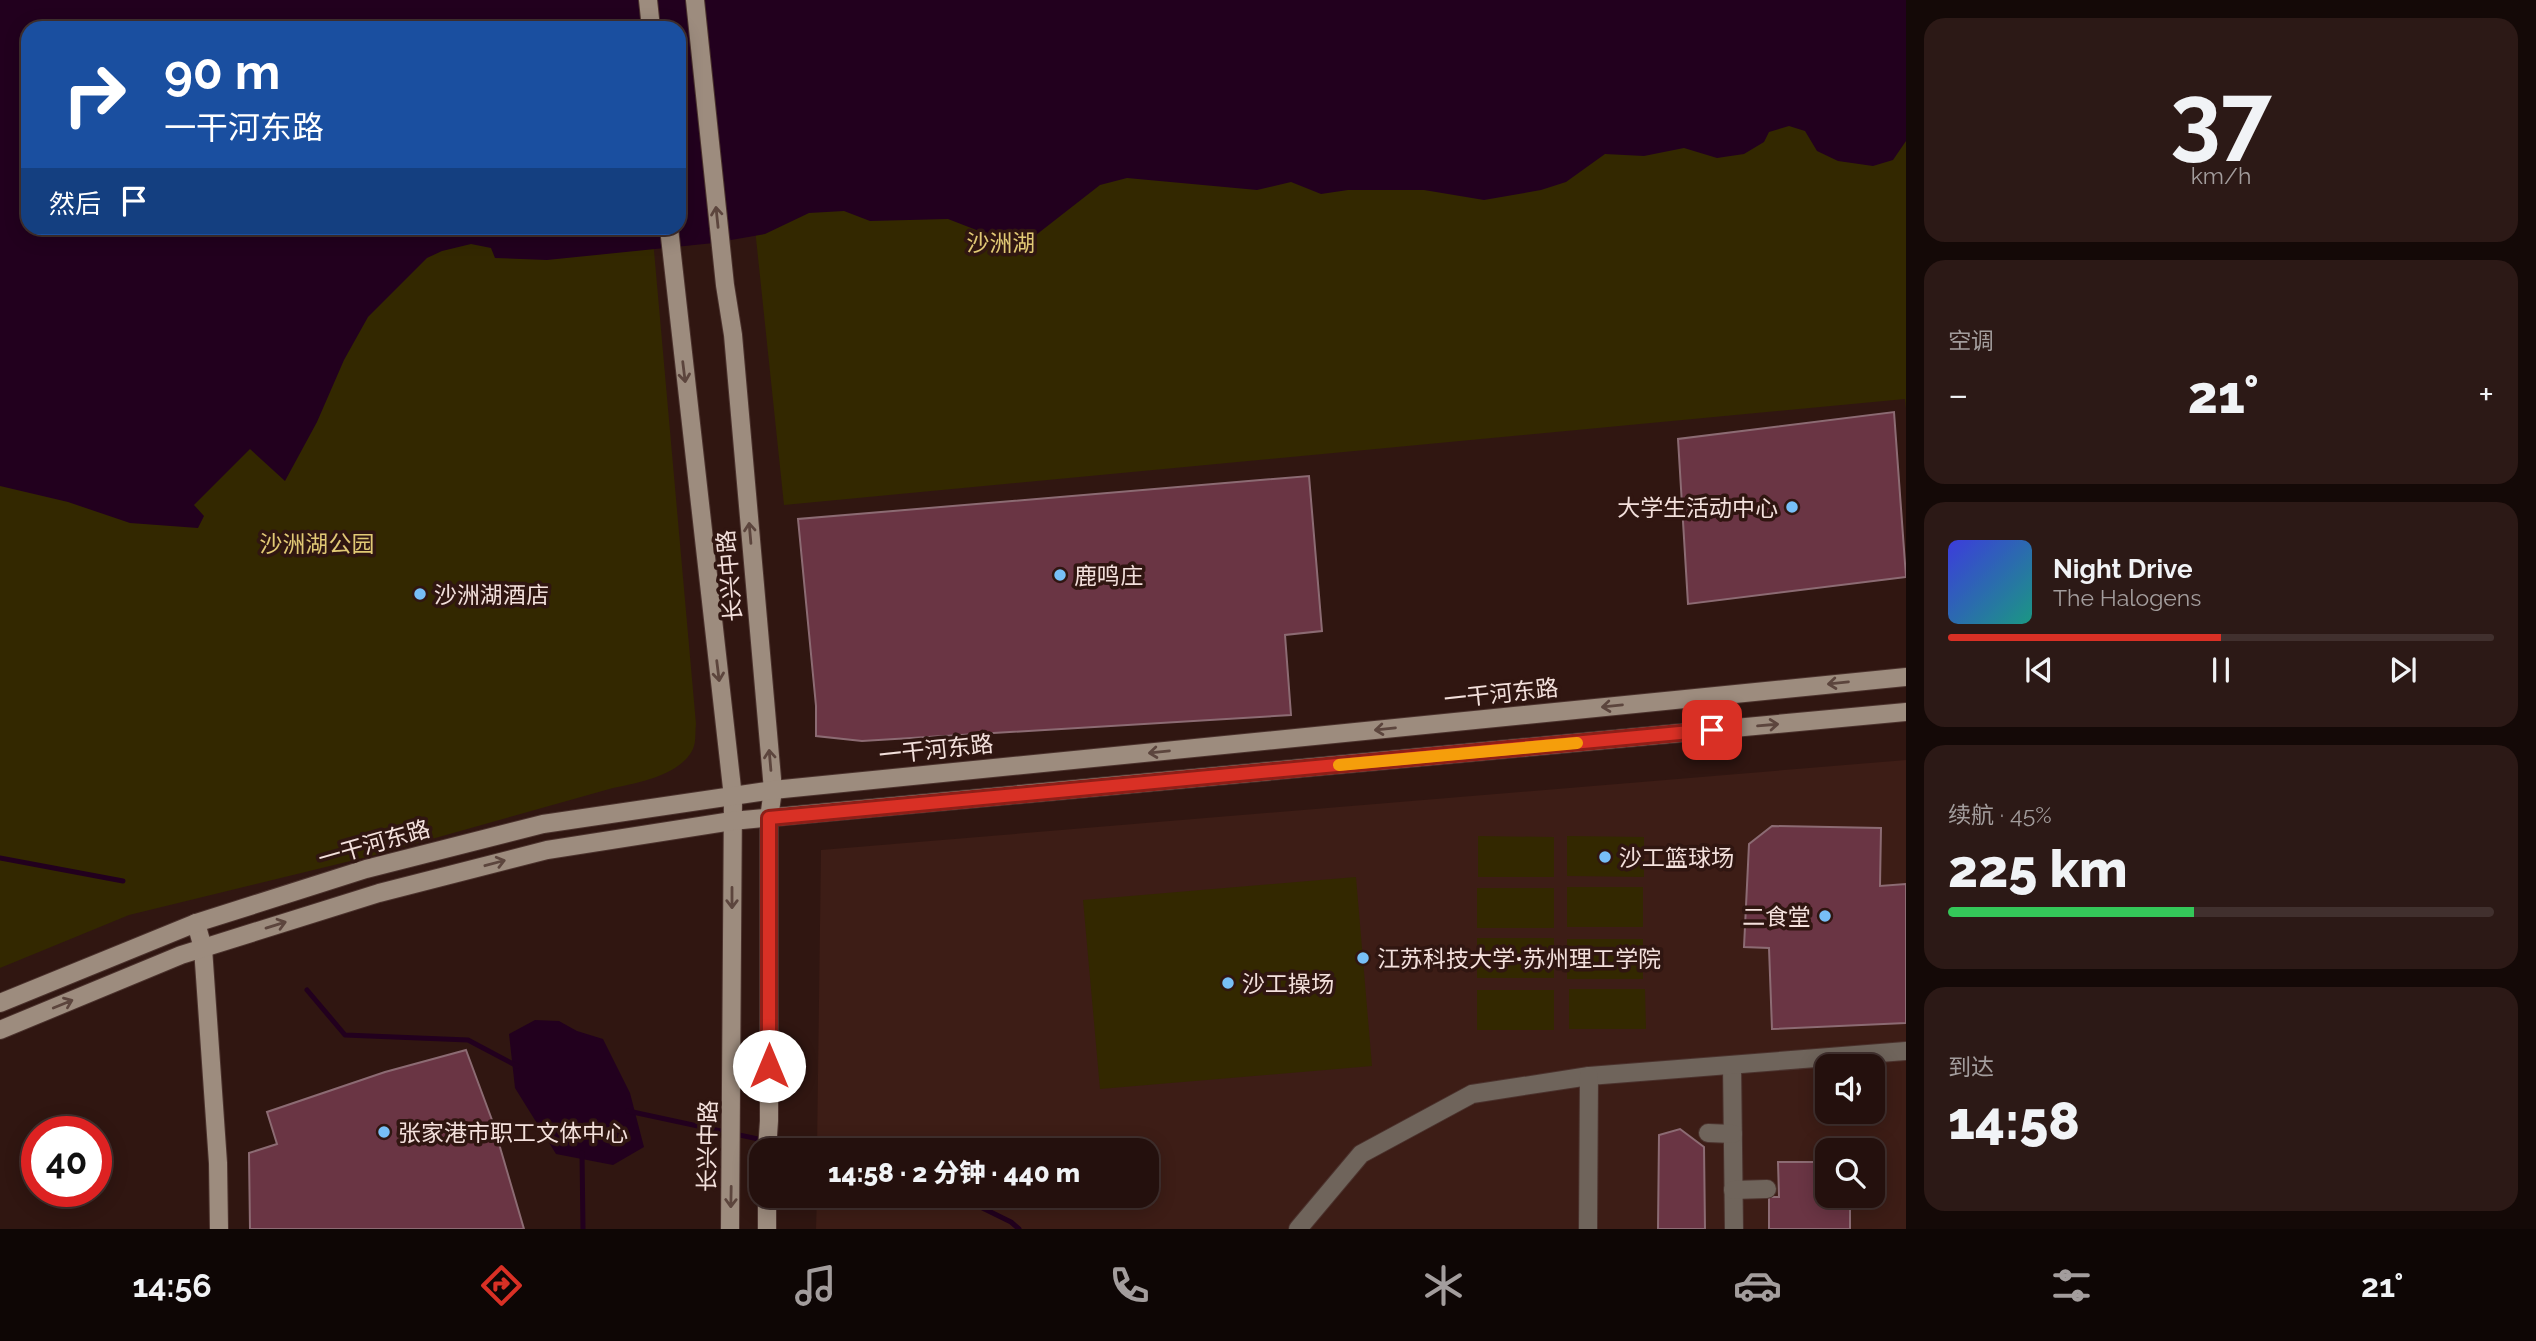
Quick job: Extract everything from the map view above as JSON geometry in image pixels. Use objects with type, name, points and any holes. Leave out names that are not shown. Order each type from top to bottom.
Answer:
[{"type":"street","points":[[648,0],[650,21]]},
{"type":"street","name":"长兴中路","points":[[695,0],[725,285],[733,335],[773,790],[769,818],[768,1138]]},
{"type":"street","name":"长兴中路","points":[[670,235],[733,797],[730,1229]]},
{"type":"street","name":"一干河东路","points":[[0,1003],[196,923],[366,869],[542,824],[773,790],[1906,677]]},
{"type":"street","points":[[0,1030],[203,948],[379,893],[547,850],[732,821],[1906,712]]},
{"type":"street","points":[[196,923],[203,948],[218,1163],[219,1229]]},
{"type":"street","points":[[1298,1229],[1362,1154],[1472,1094],[1589,1076],[1906,1051]]},
{"type":"street","points":[[1732,1065],[1734,1229]]},
{"type":"street","points":[[1588,1229],[1589,1076]]},
{"type":"street","points":[[1709,1133],[1733,1134]]},
{"type":"street","points":[[1733,1190],[1767,1189]]},
{"type":"street","points":[[767,1208],[767,1229]]},
{"type":"shaded area","name":"沙洲湖","points":[[0,0],[1906,0],[1906,141],[1893,160],[1873,166],[1838,161],[1817,151],[1805,131],[1789,126],[1769,132],[1764,142],[1744,154],[1717,158],[1684,148],[1644,156],[1605,154],[1566,182],[1541,190],[1484,200],[1424,190],[1348,190],[1321,194],[1291,182],[1257,190],[1127,178],[1100,185],[1027,242],[1002,240],[948,219],[870,221],[844,211],[809,213],[765,234],[714,243],[547,260],[495,258],[491,248],[471,244],[442,251],[427,258],[368,317],[285,481],[250,449],[194,505],[204,516],[198,528],[130,523],[68,502],[0,486]]},
{"type":"shaded area","name":"江苏科技大学•苏州理工学院","points":[[1906,760],[1906,1229],[816,1229],[817,1208],[1159,1208],[1159,1138],[817,1138],[821,850]]},
{"type":"shaded area","points":[[535,1020],[559,1021],[577,1031],[603,1039],[630,1093],[644,1147],[613,1165],[556,1154],[515,1088],[509,1034]]},
{"type":"green space","name":"沙洲湖公园","points":[[0,0],[21,21],[21,235],[653,235],[696,724],[694,746],[689,756],[671,770],[647,780],[375,855],[129,915],[0,968]]},
{"type":"green space","name":"沙洲湖","points":[[731,0],[1906,0],[1906,409],[1905,399],[784,505]]},
{"type":"green space","points":[[1478,836],[1554,837],[1554,877],[1478,877]]},
{"type":"green space","name":"沙工篮球场","points":[[1567,836],[1644,837],[1644,877],[1567,876]]},
{"type":"green space","name":"沙工操场","points":[[1356,877],[1372,1066],[1100,1089],[1083,900]]},
{"type":"green space","points":[[1567,887],[1643,887],[1643,927],[1567,927]]},
{"type":"green space","points":[[1477,888],[1554,888],[1554,928],[1477,928]]},
{"type":"green space","points":[[1477,938],[1554,938],[1554,978],[1477,978]]},
{"type":"green space","points":[[1567,939],[1643,939],[1643,979],[1567,979]]},
{"type":"green space","points":[[1569,989],[1645,989],[1646,1029],[1569,1029]]},
{"type":"green space","points":[[1477,990],[1554,990],[1554,1030],[1477,1030]]},
{"type":"building","name":"大学生活动中心","points":[[1894,412],[1906,577],[1688,604],[1678,439]]},
{"type":"building","name":"鹿鸣庄","points":[[1309,476],[1322,631],[1285,635],[1291,715],[862,741],[816,736],[816,706],[798,519]]},
{"type":"building","name":"二食堂","points":[[1772,826],[1881,828],[1880,886],[1906,884],[1906,1023],[1772,1029],[1769,948],[1744,947],[1749,844]]},
{"type":"building","name":"张家港市职工文体中心","points":[[466,1050],[492,1120],[524,1229],[250,1229],[249,1153],[277,1144],[267,1112],[385,1072]]},
{"type":"building","points":[[1680,1129],[1704,1147],[1705,1229],[1658,1229],[1659,1135]]},
{"type":"building","points":[[1778,1162],[1815,1162],[1815,1208],[1850,1208],[1850,1229],[1769,1229],[1769,1197],[1779,1197]]},
{"type":"waterway","points":[[0,858],[123,881]]},
{"type":"waterway","points":[[307,990],[345,1035],[468,1040],[517,1066]]},
{"type":"waterway","points":[[628,1111],[753,1138]]},
{"type":"waterway","points":[[582,1153],[583,1229]]},
{"type":"waterway","points":[[982,1208],[1019,1229]]},
{"type":"slow traffic","points":[[1339,765],[1577,743]]},
{"type":"place","name":"大学生活动中心","points":[[1792,507]]},
{"type":"place","name":"鹿鸣庄","points":[[1060,575]]},
{"type":"place","name":"沙洲湖酒店","points":[[420,594]]},
{"type":"place","name":"沙工篮球场","points":[[1605,857]]},
{"type":"place","name":"二食堂","points":[[1825,916]]},
{"type":"place","name":"江苏科技大学•苏州理工学院","points":[[1363,958]]},
{"type":"place","name":"沙工操场","points":[[1228,983]]},
{"type":"place","name":"张家港市职工文体中心","points":[[384,1132]]},
{"type":"route","points":[[769,1066],[769,818],[1712,730]]}]
